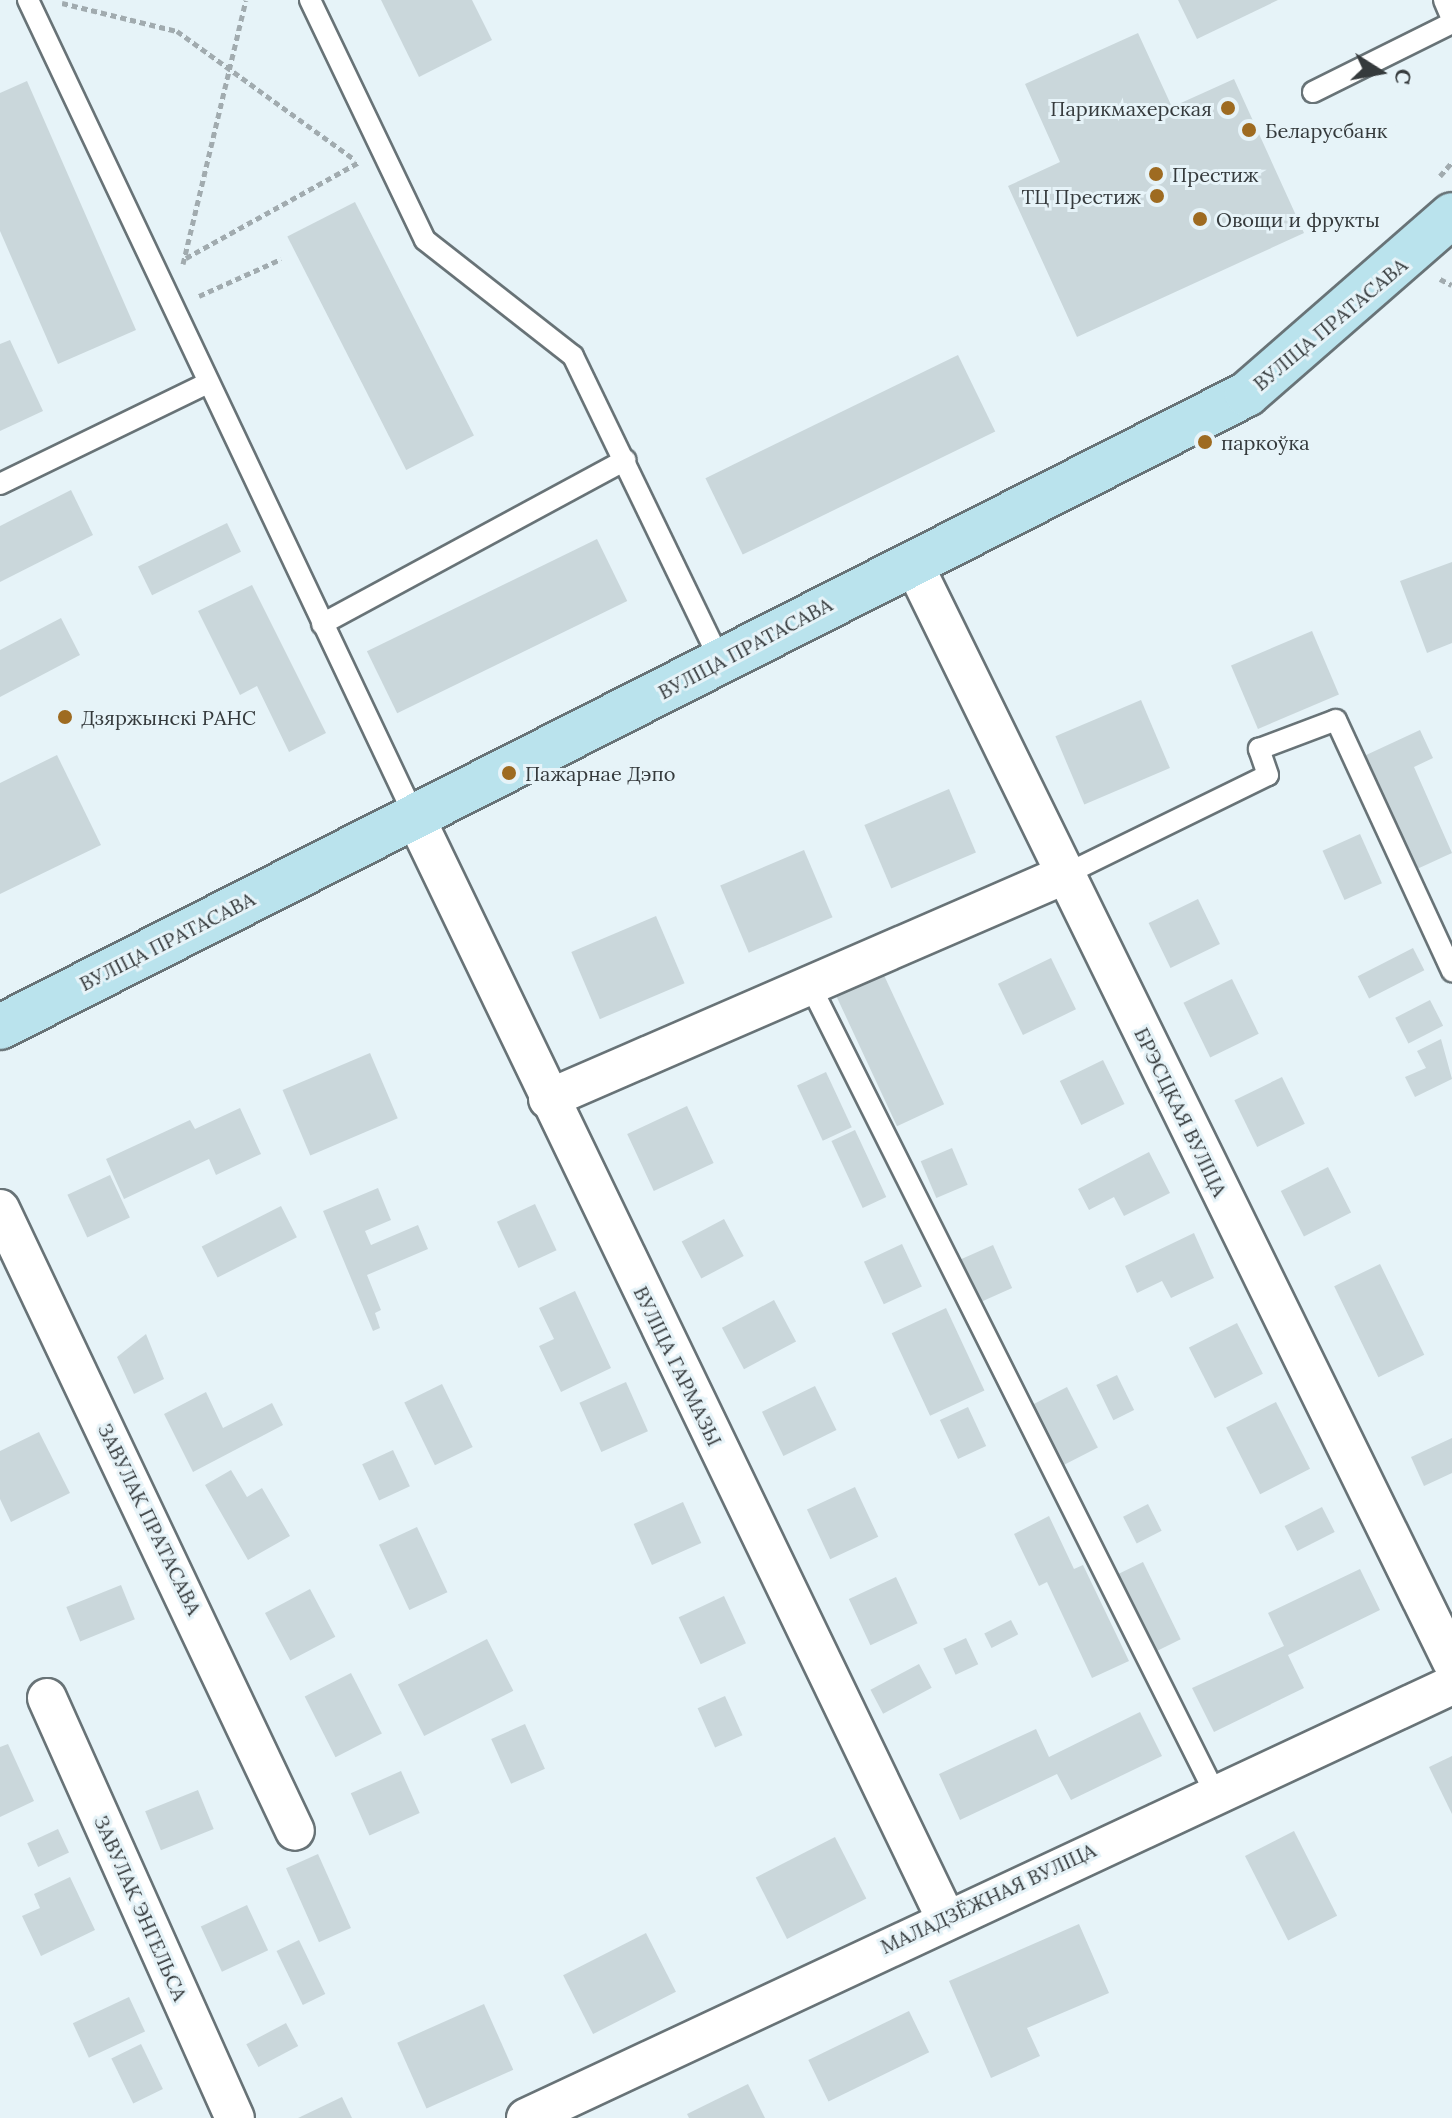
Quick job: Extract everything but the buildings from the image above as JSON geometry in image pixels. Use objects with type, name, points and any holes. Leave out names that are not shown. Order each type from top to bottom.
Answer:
[{"type":"main road","name":"ВУЛІЦА ПРАТАСАВА","points":[[0,1027],[912,561],[1247,394],[1452,215]]},
{"type":"street","name":"БРЭСЦКАЯ ВУЛІЦА","points":[[912,561],[1452,1662]]},
{"type":"street","name":"ВУЛІЦА ГАРМАЗЫ","points":[[414,815],[548,1099],[945,1917]]},
{"type":"street","points":[[548,1099],[1064,875]]},
{"type":"street","name":"ЗАВУЛАК ПРАТАСАВА","points":[[0,1209],[295,1831]]},
{"type":"street","name":"МАЛАДЗЁЖНАЯ ВУЛІЦА","points":[[526,2118],[945,1917],[1452,1685]]},
{"type":"street","name":"ЗАВУЛАК ЭНГЕЛЬСА","points":[[47,1698],[235,2118]]},
{"type":"lane","points":[[28,0],[414,815]]},
{"type":"lane","points":[[310,0],[425,240],[573,356],[720,660]]},
{"type":"lane","points":[[1313,92],[1452,21],[1444,0]]},
{"type":"lane","points":[[0,484],[208,383]]},
{"type":"lane","points":[[322,624],[625,460]]},
{"type":"lane","points":[[1064,875],[1268,775],[1259,749],[1336,720],[1452,971]]},
{"type":"lane","points":[[810,985],[1215,1793]]},
{"type":"path","points":[[48,0],[177,31],[227,71],[359,162]]},
{"type":"path","points":[[173,307],[246,0]]},
{"type":"path","points":[[185,258],[382,150]]},
{"type":"path","points":[[173,307],[281,259]]},
{"type":"place","name":"Парикмахерская","points":[[1228,108]]},
{"type":"place","name":"Беларусбанк","points":[[1249,130]]},
{"type":"place","name":"Престиж","points":[[1156,174]]},
{"type":"place","name":"ТЦ Престиж","points":[[1157,196]]},
{"type":"place","name":"Овощи и фрукты","points":[[1200,219]]},
{"type":"place","name":"паркоўка","points":[[1205,442]]},
{"type":"place","name":"Дзяржынскі РАНС","points":[[65,717]]},
{"type":"place","name":"Пажарнае Дэпо","points":[[509,773]]}]
